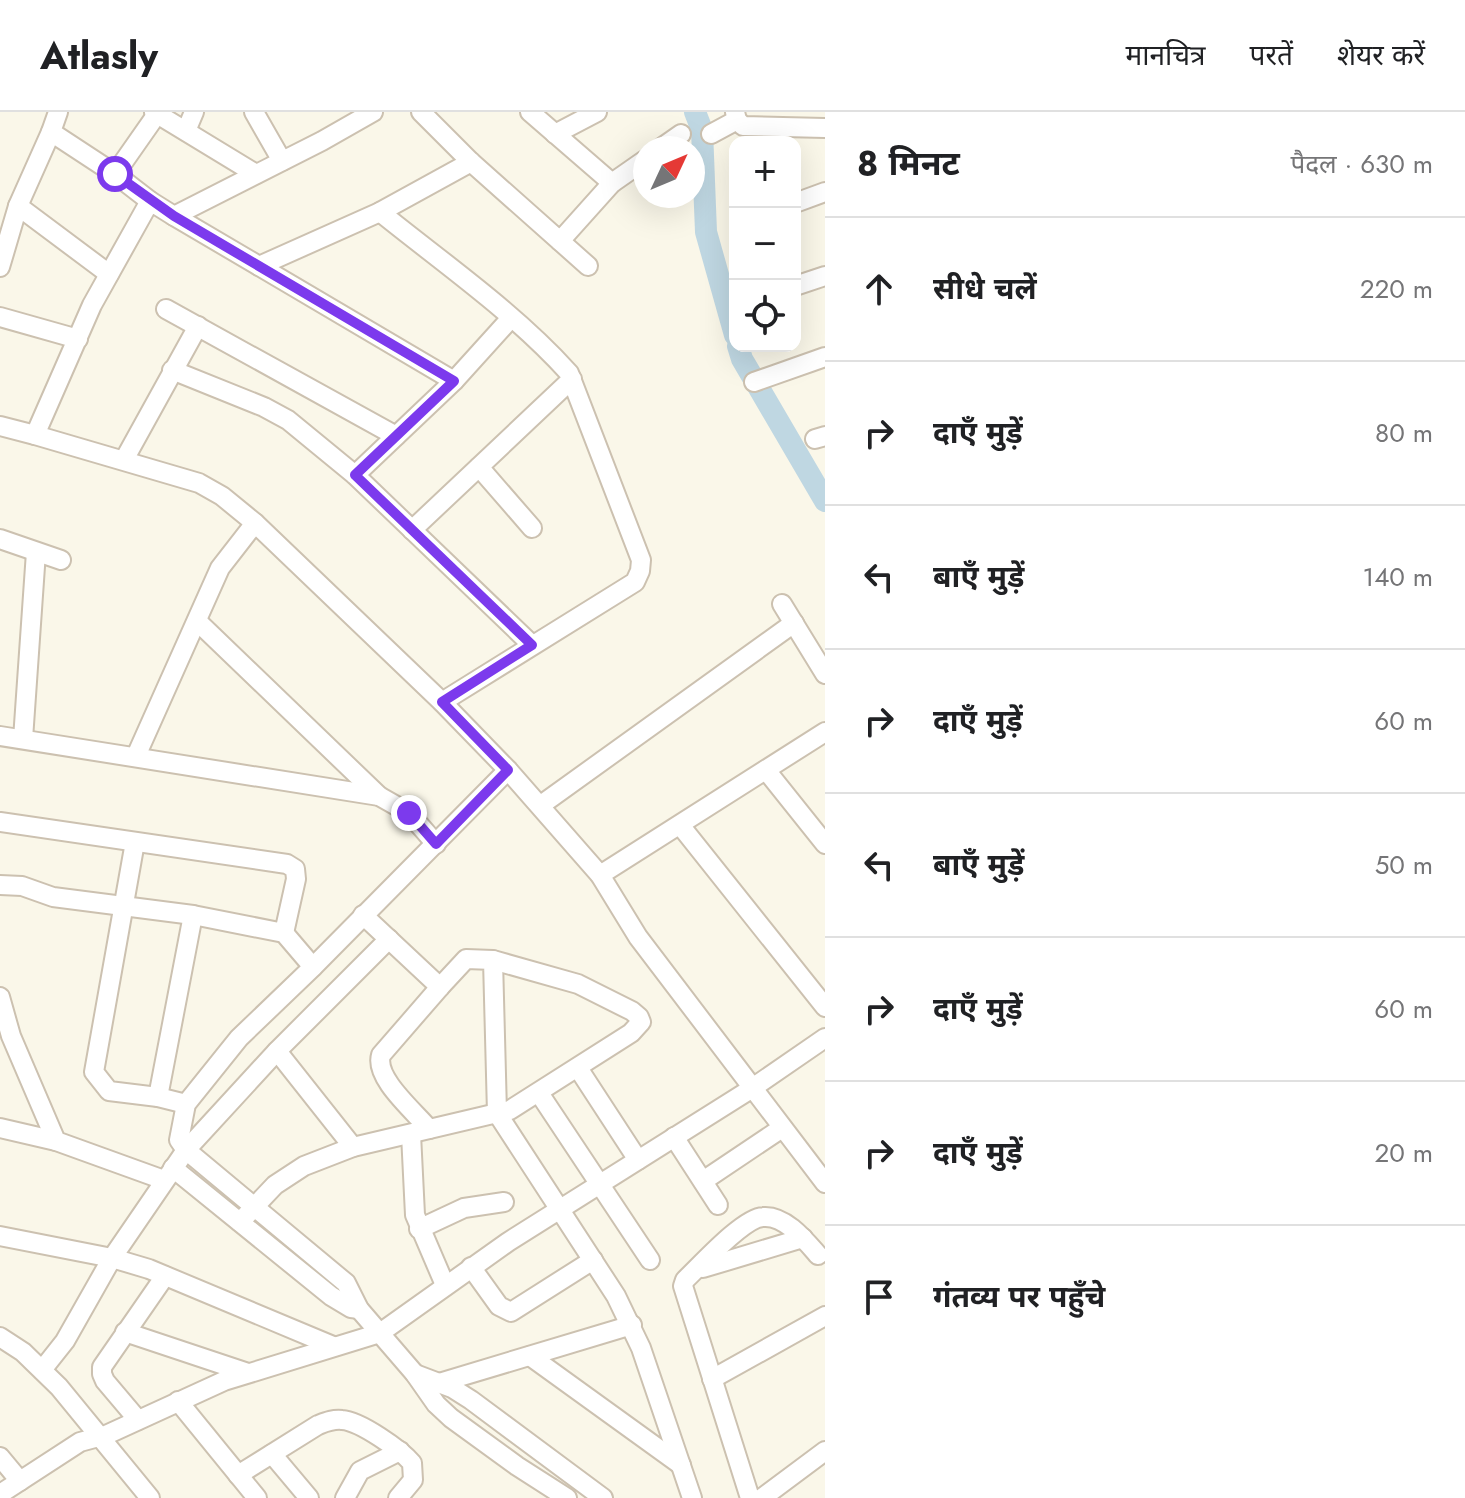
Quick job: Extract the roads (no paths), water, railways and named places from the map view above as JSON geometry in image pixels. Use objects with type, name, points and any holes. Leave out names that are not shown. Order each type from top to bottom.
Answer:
[{"type":"street","points":[[0,267],[18,206],[58,112]]},
{"type":"street","points":[[186,131],[194,112]]},
{"type":"street","points":[[254,112],[282,161]]},
{"type":"street","points":[[174,216],[373,112]]},
{"type":"street","points":[[421,112],[471,162],[588,266]]},
{"type":"street","points":[[530,112],[612,183]]},
{"type":"street","points":[[555,134],[597,112]]},
{"type":"street","points":[[115,174],[156,113],[256,174]]},
{"type":"street","points":[[711,134],[736,116],[743,126],[769,134],[825,128]]},
{"type":"street","points":[[51,132],[174,216],[454,381]]},
{"type":"street","points":[[259,266],[380,212],[471,162]]},
{"type":"street","points":[[560,241],[612,183],[633,168]]},
{"type":"street","points":[[801,201],[825,192]]},
{"type":"street","points":[[35,435],[92,305],[150,201]]},
{"type":"street","points":[[18,206],[109,274]]},
{"type":"street","points":[[380,212],[550,351],[569,373],[641,560],[635,582],[442,702]]},
{"type":"street","points":[[801,284],[825,276]]},
{"type":"street","points":[[166,309],[396,436]]},
{"type":"street","points":[[0,317],[78,339]]},
{"type":"street","points":[[355,475],[454,381],[511,318]]},
{"type":"street","points":[[124,460],[198,326]]},
{"type":"street","points":[[754,382],[825,357]]},
{"type":"street","points":[[172,370],[264,407],[288,420],[355,475],[532,645]]},
{"type":"street","points":[[412,530],[572,379]]},
{"type":"street","points":[[0,426],[199,483],[222,496],[255,523],[442,702],[541,805],[600,875],[638,937],[825,1183]]},
{"type":"street","points":[[479,467],[532,528]]},
{"type":"street","points":[[136,756],[220,568],[255,523]]},
{"type":"street","points":[[0,539],[61,560]]},
{"type":"street","points":[[23,739],[36,552]]},
{"type":"street","points":[[782,604],[825,674]]},
{"type":"street","points":[[197,621],[379,796],[409,813],[436,844]]},
{"type":"street","points":[[541,805],[794,623]]},
{"type":"street","points":[[600,875],[825,732]]},
{"type":"street","points":[[0,736],[379,796]]},
{"type":"street","points":[[508,770],[239,1038],[186,1104],[179,1140],[186,1150],[346,1283],[359,1309],[415,1374],[436,1404],[451,1418],[567,1498]]},
{"type":"street","points":[[766,770],[821,832]]},
{"type":"street","points":[[0,822],[287,864],[295,869],[296,879],[284,933]]},
{"type":"street","points":[[680,825],[825,1007]]},
{"type":"street","points":[[135,842],[94,1072],[109,1091],[186,1104]]},
{"type":"street","points":[[0,885],[22,886],[53,897],[193,915],[284,933],[313,967]]},
{"type":"street","points":[[158,1097],[193,915]]},
{"type":"street","points":[[363,915],[440,987]]},
{"type":"street","points":[[42,1370],[65,1341],[112,1258],[186,1150],[277,1051],[389,939]]},
{"type":"street","points":[[240,1222],[275,1185],[304,1166],[353,1147],[420,1131],[510,1110],[631,1033],[641,1022],[639,1017],[578,984],[493,960],[466,959],[381,1055],[378,1064],[383,1076],[420,1131],[415,1215],[445,1285]]},
{"type":"street","points":[[493,960],[497,1113],[632,1325],[692,1498]]},
{"type":"street","points":[[0,997],[7,1044],[56,1141]]},
{"type":"street","points":[[0,1494],[80,1442],[248,1373],[380,1333],[471,1267],[751,1089],[825,1038]]},
{"type":"street","points":[[277,1051],[353,1147]]},
{"type":"street","points":[[578,1068],[638,1160]]},
{"type":"street","points":[[539,1093],[650,1260]]},
{"type":"street","points":[[0,1128],[169,1174],[240,1222],[331,1296],[351,1308],[359,1309]]},
{"type":"street","points":[[703,1181],[782,1128]]},
{"type":"street","points":[[674,1137],[718,1205]]},
{"type":"street","points":[[419,1229],[464,1208],[504,1202]]},
{"type":"street","points":[[750,1498],[684,1295],[685,1280],[741,1228],[760,1216],[770,1217],[793,1229],[818,1255]]},
{"type":"street","points":[[0,1236],[112,1258],[165,1276],[333,1346]]},
{"type":"street","points":[[696,1270],[803,1238]]},
{"type":"street","points":[[471,1267],[499,1306],[511,1312],[593,1260]]},
{"type":"street","points":[[138,1420],[102,1374],[106,1359],[165,1276]]},
{"type":"street","points":[[712,1379],[825,1316]]},
{"type":"street","points":[[439,1383],[632,1325]]},
{"type":"street","points":[[125,1332],[248,1373]]},
{"type":"street","points":[[0,1337],[23,1352],[59,1387],[150,1498]]},
{"type":"street","points":[[530,1356],[681,1465]]},
{"type":"street","points":[[415,1374],[471,1400],[603,1498]]},
{"type":"street","points":[[178,1401],[257,1498]]},
{"type":"street","points":[[238,1475],[318,1425],[344,1419],[400,1451],[412,1463],[415,1471],[411,1494]]},
{"type":"street","points":[[345,1498],[360,1471],[400,1451]]},
{"type":"street","points":[[762,1498],[825,1451]]},
{"type":"street","points":[[272,1454],[309,1498]]},
{"type":"street","points":[[0,1457],[20,1481]]},
{"type":"waterway","points":[[695,112],[702,130],[706,232],[729,314]]},
{"type":"waterway","points":[[740,352],[825,501]]}]
